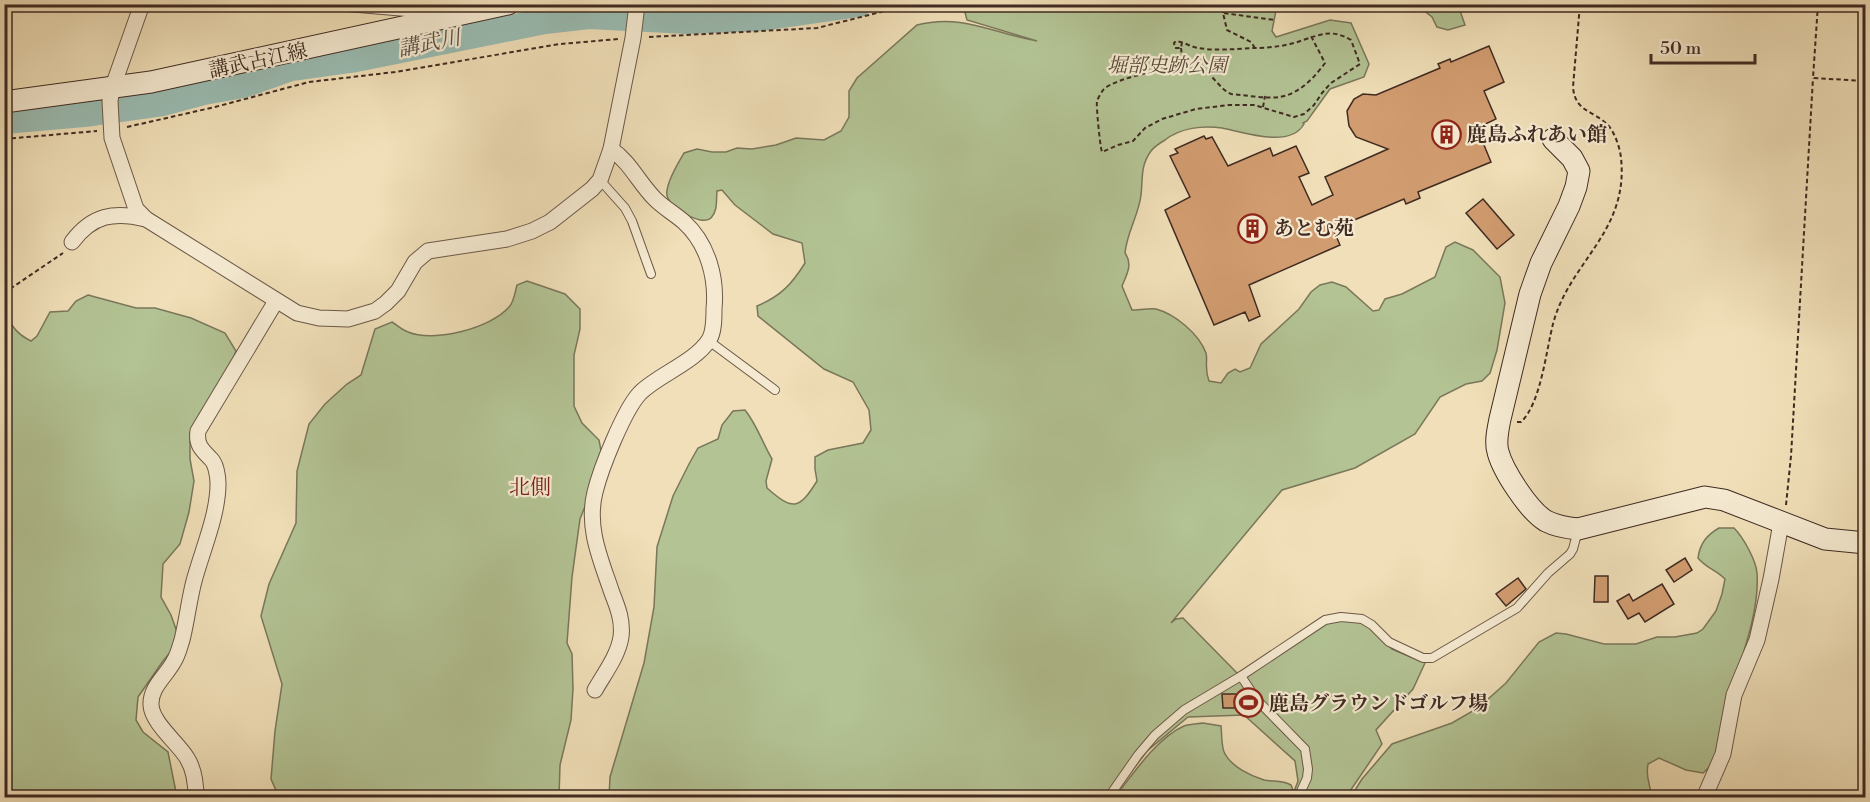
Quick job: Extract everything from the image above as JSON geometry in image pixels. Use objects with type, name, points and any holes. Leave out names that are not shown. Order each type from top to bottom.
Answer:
[{"type":"street","points":[[142,4],[111,95],[111,129],[136,209],[146,219],[276,301],[307,317],[348,319],[363,316],[386,303],[398,291],[416,262],[428,251],[507,239],[532,231],[550,222],[582,198],[600,180],[610,149],[634,34],[637,5]]},
{"type":"street","name":"講武古江線","points":[[4,102],[111,95],[508,4]]},
{"type":"street","points":[[1553,139],[1572,158],[1579,171],[1569,207],[1541,263],[1530,294],[1500,419],[1497,450],[1503,466],[1536,513],[1557,525],[1578,529],[1705,497],[1724,500],[1825,539],[1866,543]]},
{"type":"street","points":[[595,690],[616,652],[622,622],[594,538],[591,517],[598,483],[632,404],[641,393],[709,341],[713,324],[712,270],[700,242],[683,221],[656,200],[623,158],[610,149]]},
{"type":"street","points":[[72,242],[86,226],[98,218],[111,216],[146,219]]},
{"type":"street","points":[[196,798],[193,774],[187,758],[155,717],[151,705],[155,690],[174,662],[182,640],[193,584],[205,550],[216,498],[218,484],[215,466],[211,458],[200,448],[197,438],[198,431],[276,301]]},
{"type":"street","points":[[1704,798],[1723,754],[1734,695],[1757,640],[1781,523]]},
{"type":"lane","points":[[311,4],[418,12]]},
{"type":"lane","points":[[600,180],[632,220],[651,274]]},
{"type":"lane","points":[[709,341],[775,390]]},
{"type":"lane","points":[[1108,798],[1138,755],[1184,710],[1241,676],[1316,625],[1341,617],[1362,619],[1372,625],[1389,642],[1423,658],[1432,658],[1517,608],[1548,573],[1570,554],[1578,529]]},
{"type":"lane","points":[[1241,676],[1256,699],[1305,749],[1307,778],[1299,798]]},
{"type":"path","points":[[4,139],[111,129],[215,107],[309,82],[395,72],[560,44],[634,34],[817,28],[881,12],[902,4]]},
{"type":"path","points":[[1140,4],[1175,8],[1176,4]]},
{"type":"path","points":[[1222,4],[1227,30],[1251,42],[1255,48]]},
{"type":"path","points":[[1781,523],[1787,498],[1791,456],[1818,4]]},
{"type":"path","points":[[1223,13],[1275,20]]},
{"type":"path","points":[[1181,48],[1176,49],[1174,45],[1176,41],[1186,42],[1196,48],[1255,48],[1288,44],[1305,40],[1311,36],[1322,33],[1351,40],[1360,64],[1331,83],[1304,114],[1294,117],[1254,105],[1229,105],[1196,110],[1162,119],[1145,128],[1133,141],[1102,152],[1097,102],[1105,88],[1131,77],[1184,65],[1204,70],[1224,91],[1230,94],[1280,98],[1305,86],[1325,63],[1311,36]]},
{"type":"path","points":[[1182,42],[1184,65]]},
{"type":"path","points":[[1813,78],[1866,81]]},
{"type":"path","points":[[1263,107],[1265,96]]},
{"type":"path","points":[[4,293],[57,258],[72,242]]},
{"type":"green space","name":"堀部史跡公園","points":[[963,5],[1277,5],[1272,31],[1276,37],[1330,20],[1351,23],[1369,64],[1364,77],[1330,89],[1297,132],[1288,136],[1266,137],[1222,128],[1200,127],[1171,136],[1152,150],[1144,167],[1140,202],[1126,245],[1125,253],[1129,265],[1122,286],[1132,310],[1156,309],[1171,315],[1192,332],[1206,353],[1209,381],[1221,383],[1228,373],[1235,369],[1240,372],[1250,368],[1261,344],[1299,309],[1311,292],[1320,285],[1332,282],[1346,287],[1373,311],[1379,310],[1385,299],[1402,294],[1435,277],[1446,247],[1455,242],[1473,250],[1500,277],[1505,303],[1497,350],[1490,373],[1482,381],[1466,384],[1440,397],[1415,434],[1355,468],[1282,490],[1171,623],[1183,618],[1237,673],[1249,673],[1331,620],[1348,619],[1368,623],[1392,649],[1425,663],[1413,689],[1376,730],[1382,744],[1346,797],[1292,797],[1298,781],[1295,761],[1244,715],[1188,717],[1147,751],[1112,797],[609,798],[610,777],[644,663],[654,607],[657,547],[673,496],[698,448],[718,439],[722,425],[733,411],[745,410],[772,459],[766,481],[767,488],[783,501],[795,504],[805,498],[817,481],[815,457],[828,450],[863,443],[871,430],[869,410],[853,382],[824,369],[758,316],[757,306],[785,289],[805,263],[802,243],[773,234],[735,205],[722,190],[717,191],[716,209],[711,218],[700,220],[693,218],[679,210],[669,200],[667,190],[672,174],[684,153],[697,149],[726,152],[737,148],[752,149],[776,145],[796,138],[824,140],[841,131],[849,117],[849,91],[857,78],[917,25],[949,21],[964,23],[1037,41],[967,20]]},
{"type":"green space","points":[[1420,5],[1458,5],[1465,25],[1448,30],[1437,27],[1432,17]]},
{"type":"green space","points":[[527,281],[565,294],[580,309],[580,329],[574,355],[574,406],[582,423],[599,440],[603,461],[580,519],[572,577],[567,643],[572,654],[573,689],[571,720],[560,765],[559,797],[279,797],[271,779],[282,684],[261,616],[269,584],[296,523],[297,471],[309,424],[325,404],[361,375],[375,329],[392,322],[408,332],[419,335],[432,336],[462,332],[501,315],[513,300],[517,285]]},
{"type":"green space","points":[[88,295],[136,308],[155,308],[191,318],[225,333],[236,351],[216,394],[200,413],[190,433],[190,459],[194,481],[189,512],[180,544],[163,564],[161,597],[177,632],[173,649],[138,697],[136,720],[143,732],[168,752],[177,797],[5,797],[4,314],[7,315],[16,331],[31,341],[37,336],[50,312],[68,311],[76,301]]},
{"type":"green space","points":[[1719,528],[1734,528],[1745,543],[1756,568],[1757,589],[1752,622],[1727,704],[1718,750],[1712,763],[1703,773],[1686,770],[1659,758],[1648,764],[1647,774],[1651,797],[1350,798],[1362,779],[1392,744],[1452,723],[1478,708],[1506,683],[1539,642],[1556,633],[1604,644],[1636,644],[1657,637],[1697,633],[1703,629],[1716,611],[1725,579],[1698,558],[1705,540]]},
{"type":"green space","points":[[1203,723],[1221,726],[1222,745],[1232,763],[1264,780],[1291,785],[1293,790],[1291,797],[1115,797],[1146,757],[1174,731],[1184,726]]},
{"type":"building","points":[[1489,46],[1504,82],[1484,91],[1496,119],[1477,128],[1491,162],[1418,192],[1420,198],[1406,204],[1404,199],[1333,229],[1340,245],[1249,285],[1260,316],[1249,321],[1245,312],[1214,325],[1165,210],[1190,197],[1170,156],[1178,153],[1175,149],[1204,136],[1206,139],[1212,137],[1228,166],[1270,148],[1273,156],[1296,146],[1309,173],[1299,177],[1312,205],[1333,195],[1325,177],[1388,149],[1356,137],[1349,126],[1347,111],[1354,99],[1363,94],[1376,95],[1440,68],[1438,64],[1450,59],[1451,62]]},
{"type":"building","points":[[1483,199],[1514,235],[1497,249],[1466,213]]},
{"type":"building","points":[[1685,558],[1692,570],[1674,582],[1666,570]]},
{"type":"building","points":[[1595,576],[1608,576],[1608,602],[1594,602]]},
{"type":"building","points":[[1518,578],[1526,589],[1506,606],[1496,594]]},
{"type":"building","points":[[1662,584],[1674,604],[1645,622],[1639,613],[1628,619],[1617,601],[1629,594],[1633,601]]},
{"type":"building","points":[[1222,694],[1242,694],[1243,708],[1223,708]]},
{"type":"waterway","name":"講武川","points":[[4,121],[84,114],[163,103],[243,85],[291,68],[356,59],[545,21],[589,16],[688,21],[762,18],[859,4]]},
{"type":"place","name":"鹿島ふれあい館","points":[[1446,134]]},
{"type":"place","name":"あとむ苑","points":[[1253,228]]},
{"type":"place","name":"鹿島グラウンドゴルフ場","points":[[1248,703]]},
{"type":"district","name":"北側","points":[[530,487]]}]
